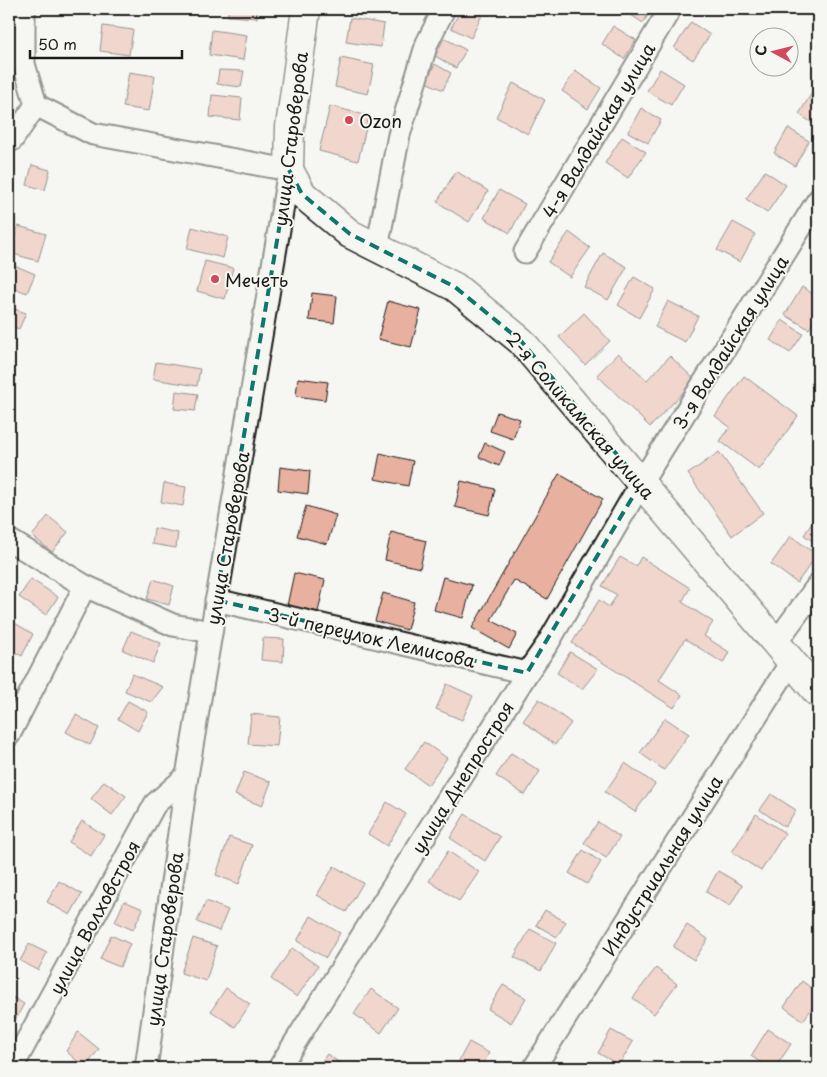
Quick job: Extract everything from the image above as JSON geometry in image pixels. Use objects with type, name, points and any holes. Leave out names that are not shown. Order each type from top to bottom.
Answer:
[{"type":"main road","name":"улица Староверова","points":[[290,170],[290,127],[306,9]]},
{"type":"main road","name":"2-я Соликамская улица","points":[[290,170],[302,194],[350,234],[455,287],[521,341],[818,693]]},
{"type":"street","points":[[24,9],[24,64],[36,105],[93,134],[290,170]]},
{"type":"street","points":[[377,248],[399,135],[427,43],[444,9]]},
{"type":"street","name":"4-я Валдайская улица","points":[[525,252],[670,9]]},
{"type":"street","points":[[10,146],[36,105]]},
{"type":"street","name":"улица Староверова","points":[[146,1068],[187,776],[290,170]]},
{"type":"street","name":"3-я Валдайская улица","points":[[641,484],[818,200]]},
{"type":"street","name":"улица Днепростроя","points":[[279,1068],[527,673],[548,643],[641,484]]},
{"type":"street","points":[[9,540],[85,586],[173,625],[211,632]]},
{"type":"street","name":"Индустриальная улица","points":[[534,1068],[783,653],[818,585]]},
{"type":"street","points":[[9,735],[85,586]]},
{"type":"street","name":"3-й переулок Лемисова","points":[[216,600],[527,673]]},
{"type":"street","name":"улица Волховстроя","points":[[12,1068],[155,804],[187,776]]},
{"type":"highlighted area","points":[[289,170],[302,194],[350,234],[455,287],[521,341],[641,483],[527,673],[216,600]]},
{"type":"building","points":[[9,9],[11,9],[11,34],[9,34]]},
{"type":"building","points":[[228,9],[258,9],[257,18],[228,16]]},
{"type":"building","points":[[461,9],[470,9],[482,15],[471,38],[451,28]]},
{"type":"building","points":[[622,9],[652,9],[643,23]]},
{"type":"building","points":[[350,18],[384,24],[381,47],[346,42]]},
{"type":"building","points":[[691,22],[710,35],[693,60],[674,48]]},
{"type":"building","points":[[103,26],[133,30],[129,55],[100,51]]},
{"type":"building","points":[[613,26],[636,40],[624,59],[602,44]]},
{"type":"building","points":[[212,30],[247,35],[243,60],[209,55]]},
{"type":"building","points":[[444,38],[466,50],[456,68],[435,56]]},
{"type":"building","points":[[341,58],[374,65],[368,94],[335,87]]},
{"type":"building","points":[[435,64],[451,73],[443,90],[426,82]]},
{"type":"building","points":[[660,69],[684,84],[671,105],[647,91]]},
{"type":"building","points":[[219,70],[244,71],[241,87],[217,84]]},
{"type":"building","points":[[575,71],[601,88],[588,109],[562,91]]},
{"type":"building","points":[[129,72],[155,76],[149,111],[123,107]]},
{"type":"building","points":[[513,83],[545,100],[528,134],[496,117]]},
{"type":"building","points":[[813,91],[818,95],[818,127],[799,114]]},
{"type":"building","points":[[212,95],[242,98],[240,120],[210,117]]},
{"type":"building","points":[[330,106],[369,116],[358,161],[319,151]]},
{"type":"building","points":[[641,108],[661,120],[648,143],[628,132]]},
{"type":"building","points":[[788,128],[809,141],[795,166],[774,153]]},
{"type":"building","points":[[622,137],[646,152],[628,178],[605,163]]},
{"type":"building","points":[[32,165],[50,170],[45,190],[27,185]]},
{"type":"building","points":[[456,171],[488,191],[469,222],[437,202]]},
{"type":"building","points":[[765,171],[786,185],[767,213],[746,199]]},
{"type":"building","points":[[499,190],[525,204],[510,233],[484,218]]},
{"type":"building","points":[[733,222],[755,234],[740,262],[717,250]]},
{"type":"building","points":[[18,226],[46,234],[38,261],[10,253]]},
{"type":"building","points":[[192,227],[228,237],[223,258],[187,249]]},
{"type":"building","points":[[569,232],[590,248],[570,277],[548,262]]},
{"type":"building","points":[[603,253],[627,267],[608,300],[584,287]]},
{"type":"building","name":"Мечеть","points":[[205,261],[233,268],[225,299],[197,291]]},
{"type":"building","points":[[9,263],[35,274],[27,293],[9,286]]},
{"type":"building","points":[[634,277],[655,289],[639,318],[618,305]]},
{"type":"building","points":[[802,287],[818,297],[818,313],[809,329],[785,315]]},
{"type":"building","points":[[312,293],[337,296],[334,323],[309,320]]},
{"type":"building","points":[[388,301],[421,310],[411,347],[378,339]]},
{"type":"building","points":[[668,301],[698,316],[685,342],[655,327]]},
{"type":"building","points":[[9,307],[26,313],[19,329],[9,325]]},
{"type":"building","points":[[584,313],[610,341],[585,365],[559,337]]},
{"type":"building","points":[[782,320],[803,334],[790,353],[770,340]]},
{"type":"building","points":[[618,353],[647,380],[670,356],[695,380],[650,427],[597,375]]},
{"type":"building","points":[[156,362],[200,369],[197,386],[153,379]]},
{"type":"building","points":[[744,376],[798,416],[759,470],[720,441],[730,427],[715,416]]},
{"type":"building","points":[[298,378],[328,382],[325,400],[296,396]]},
{"type":"building","points":[[176,391],[198,394],[195,411],[174,409]]},
{"type":"building","points":[[497,412],[520,419],[513,439],[490,431]]},
{"type":"building","points":[[485,443],[505,452],[499,466],[479,457]]},
{"type":"building","points":[[719,452],[763,513],[732,536],[688,474]]},
{"type":"building","points":[[380,453],[413,461],[408,486],[375,479]]},
{"type":"building","points":[[280,467],[310,471],[308,494],[278,490]]},
{"type":"building","points":[[559,474],[603,499],[547,599],[514,580],[491,620],[517,634],[509,649],[472,628]]},
{"type":"building","points":[[461,481],[495,489],[489,515],[455,507]]},
{"type":"building","points":[[164,483],[186,487],[183,506],[161,502]]},
{"type":"building","points":[[306,506],[336,515],[327,544],[297,536]]},
{"type":"building","points":[[818,514],[818,545],[804,535]]},
{"type":"building","points":[[48,516],[68,532],[52,552],[32,536]]},
{"type":"building","points":[[154,528],[178,533],[176,548],[152,544]]},
{"type":"building","points":[[391,532],[426,541],[420,568],[385,560]]},
{"type":"building","points":[[791,536],[817,555],[797,583],[771,564]]},
{"type":"building","points":[[620,557],[636,566],[641,557],[690,588],[682,602],[713,622],[704,636],[729,652],[723,663],[685,639],[659,680],[682,695],[674,708],[572,643],[599,600],[609,607],[617,595],[602,586]]},
{"type":"building","points":[[294,573],[325,580],[318,612],[287,606]]},
{"type":"building","points":[[443,577],[472,585],[463,618],[434,610]]},
{"type":"building","points":[[31,579],[58,597],[46,615],[19,597]]},
{"type":"building","points":[[153,579],[174,586],[169,605],[147,599]]},
{"type":"building","points":[[383,593],[414,602],[407,630],[375,621]]},
{"type":"building","points":[[13,622],[33,634],[22,656],[9,649],[9,630]]},
{"type":"building","points":[[131,631],[161,643],[153,663],[123,650]]},
{"type":"building","points":[[263,638],[284,639],[283,662],[261,660]]},
{"type":"building","points":[[570,652],[598,669],[582,689],[557,673]]},
{"type":"building","points":[[132,674],[163,687],[151,702],[125,691]]},
{"type":"building","points":[[447,684],[473,696],[462,720],[436,709]]},
{"type":"building","points":[[539,699],[571,723],[555,745],[523,721]]},
{"type":"building","points":[[128,701],[148,712],[138,731],[118,719]]},
{"type":"building","points":[[251,714],[280,717],[277,746],[248,744]]},
{"type":"building","points":[[76,715],[99,728],[90,745],[66,732]]},
{"type":"building","points":[[665,718],[689,734],[664,770],[640,753]]},
{"type":"building","points":[[424,742],[447,758],[428,785],[405,769]]},
{"type":"building","points":[[511,753],[540,771],[525,795],[496,776]]},
{"type":"building","points":[[625,763],[655,784],[635,812],[605,792]]},
{"type":"building","points":[[244,772],[271,782],[262,806],[235,795]]},
{"type":"building","points":[[104,781],[126,796],[112,815],[91,799]]},
{"type":"building","points":[[771,794],[796,810],[785,827],[760,810]]},
{"type":"building","points":[[387,802],[406,814],[387,846],[368,834]]},
{"type":"building","points":[[465,814],[500,837],[485,861],[450,838]]},
{"type":"building","points":[[756,814],[785,833],[761,871],[732,852]]},
{"type":"building","points":[[82,821],[104,835],[91,856],[69,842]]},
{"type":"building","points":[[598,822],[620,837],[606,858],[584,843]]},
{"type":"building","points":[[229,837],[252,845],[239,884],[216,875]]},
{"type":"building","points":[[583,850],[601,862],[587,884],[569,873]]},
{"type":"building","points":[[448,851],[479,872],[459,901],[429,881]]},
{"type":"building","points":[[334,866],[363,883],[346,912],[317,895]]},
{"type":"building","points":[[718,871],[742,885],[730,906],[706,892]]},
{"type":"building","points":[[59,881],[82,894],[70,915],[47,902]]},
{"type":"building","points":[[124,901],[143,909],[133,930],[115,922]]},
{"type":"building","points":[[206,901],[228,910],[219,931],[197,922]]},
{"type":"building","points":[[545,910],[566,922],[557,937],[536,925]]},
{"type":"building","points":[[311,916],[340,933],[326,958],[297,941]]},
{"type":"building","points":[[687,925],[708,939],[694,960],[673,947]]},
{"type":"building","points":[[530,929],[556,943],[541,971],[514,957]]},
{"type":"building","points":[[111,935],[130,944],[120,967],[100,959]]},
{"type":"building","points":[[193,938],[217,946],[206,981],[181,973]]},
{"type":"building","points":[[29,944],[47,953],[38,970],[20,961]]},
{"type":"building","points":[[292,948],[318,966],[297,997],[271,979]]},
{"type":"building","points":[[656,968],[677,984],[654,1014],[633,998]]},
{"type":"building","points":[[802,981],[818,993],[818,999],[803,1021],[784,1007]]},
{"type":"building","points":[[503,985],[526,998],[511,1023],[488,1009]]},
{"type":"building","points":[[226,988],[250,1004],[235,1027],[211,1011]]},
{"type":"building","points":[[371,989],[398,1008],[381,1033],[354,1014]]},
{"type":"building","points":[[9,995],[24,1004],[12,1025],[9,1023]]},
{"type":"building","points":[[768,1029],[791,1044],[775,1068],[769,1068],[751,1056]]},
{"type":"building","points":[[611,1030],[633,1042],[619,1065],[598,1053]]},
{"type":"building","points":[[78,1032],[99,1049],[85,1068],[66,1051]]},
{"type":"building","points":[[469,1042],[489,1053],[481,1068],[455,1068]]},
{"type":"building","points":[[327,1054],[347,1068],[317,1068]]},
{"type":"place","name":"Ozon","points":[[349,120]]},
{"type":"place","name":"Мечеть","points":[[215,279]]}]
